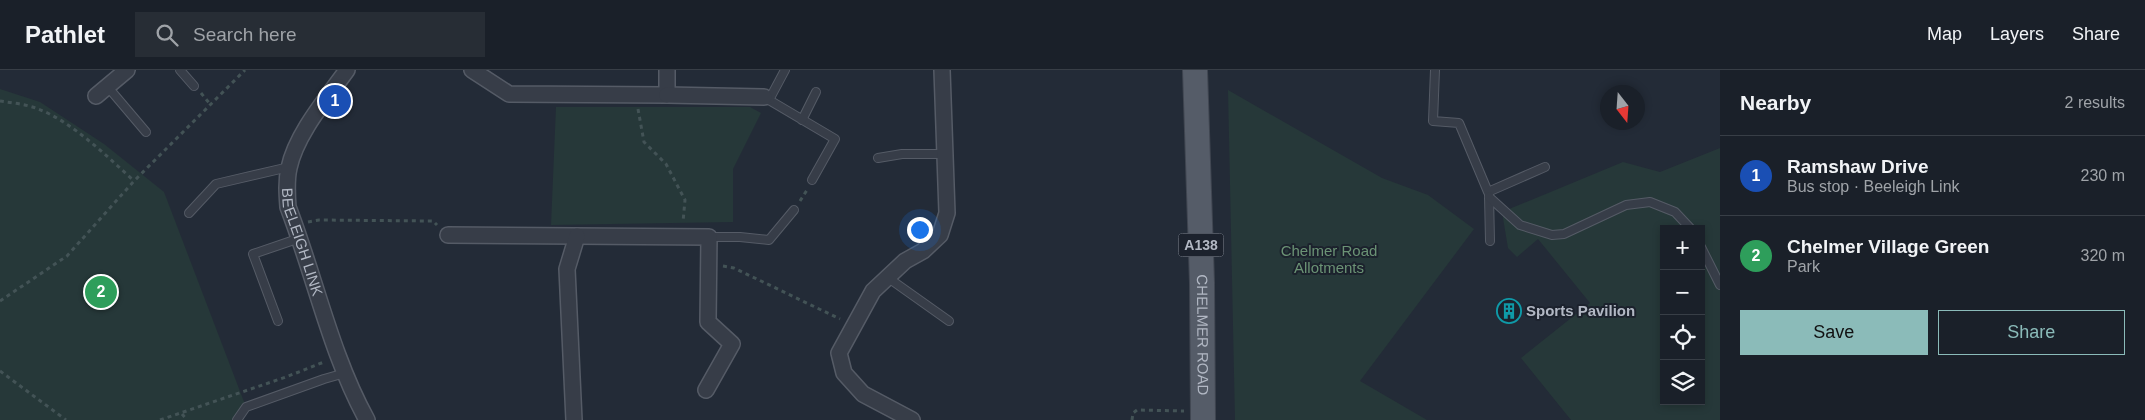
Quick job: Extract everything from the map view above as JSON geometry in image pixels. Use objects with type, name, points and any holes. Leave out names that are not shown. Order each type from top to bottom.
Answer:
[{"type":"main road","name":"CHELMER ROAD","points":[[1195,70],[1202,283],[1196,416]]},
{"type":"street","points":[[102,91],[127,70]]},
{"type":"street","name":"BEELEIGH LINK","points":[[347,70],[299,141],[289,167],[287,186],[288,207],[354,397],[367,420]]},
{"type":"street","points":[[472,70],[509,94],[667,95],[766,99]]},
{"type":"street","points":[[667,70],[667,95]]},
{"type":"street","points":[[912,420],[863,394],[844,372],[839,353],[873,291],[905,261],[924,251],[940,235],[947,214],[942,70]]},
{"type":"street","points":[[448,235],[709,237],[708,322],[732,344],[706,390]]},
{"type":"street","points":[[574,420],[567,269],[577,236]]},
{"type":"lane","points":[[180,70],[194,86]]},
{"type":"lane","points":[[785,70],[766,99],[834,139],[812,180]]},
{"type":"lane","points":[[1435,70],[1433,121],[1459,123],[1489,194],[1490,241]]},
{"type":"lane","points":[[102,91],[146,132]]},
{"type":"lane","points":[[802,120],[816,92]]},
{"type":"lane","points":[[878,158],[902,154],[945,154]]},
{"type":"lane","points":[[189,213],[216,184],[289,167]]},
{"type":"lane","points":[[1489,194],[1545,167]]},
{"type":"lane","points":[[1489,194],[1520,225],[1552,235],[1564,234],[1626,205],[1650,202],[1675,212],[1687,225]]},
{"type":"lane","points":[[709,237],[740,237],[769,240],[794,210]]},
{"type":"lane","points":[[278,321],[253,254],[297,232]]},
{"type":"lane","points":[[1705,255],[1720,285]]},
{"type":"lane","points":[[887,277],[949,321]]},
{"type":"lane","points":[[238,420],[246,407],[346,373]]},
{"type":"path","points":[[0,300],[68,256],[134,181],[245,70]]},
{"type":"path","points":[[632,95],[638,111],[644,142],[666,164],[685,200],[682,237]]},
{"type":"path","points":[[0,101],[39,109],[70,127],[101,150],[134,181]]},
{"type":"path","points":[[794,210],[812,180]]},
{"type":"path","points":[[297,232],[319,220],[433,221],[448,235]]},
{"type":"path","points":[[709,265],[734,268],[854,326]]},
{"type":"path","points":[[160,420],[286,377],[339,355]]},
{"type":"path","points":[[0,371],[66,420]]},
{"type":"path","points":[[1133,420],[1133,413],[1136,410],[1196,416]]},
{"type":"path","points":[[182,414],[187,420]]},
{"type":"green space","points":[[0,89],[40,102],[104,144],[164,192],[246,407],[236,420],[0,420]]},
{"type":"green space","name":"Chelmer Road Allotments","points":[[1228,90],[1382,178],[1428,195],[1474,229],[1360,381],[1427,420],[1235,420]]},
{"type":"green space","points":[[556,107],[750,107],[761,113],[733,169],[733,222],[551,225]]},
{"type":"green space","points":[[1720,148],[1720,420],[1571,420],[1521,358],[1590,303],[1538,239],[1517,257],[1508,248],[1502,212],[1623,162],[1660,172]]},
{"type":"place","name":"Ramshaw Drive","points":[[335,101]]},
{"type":"place","name":"Chelmer Village Green","points":[[101,292]]},
{"type":"place","name":"Sports Pavilion","points":[[1509,311]]}]
